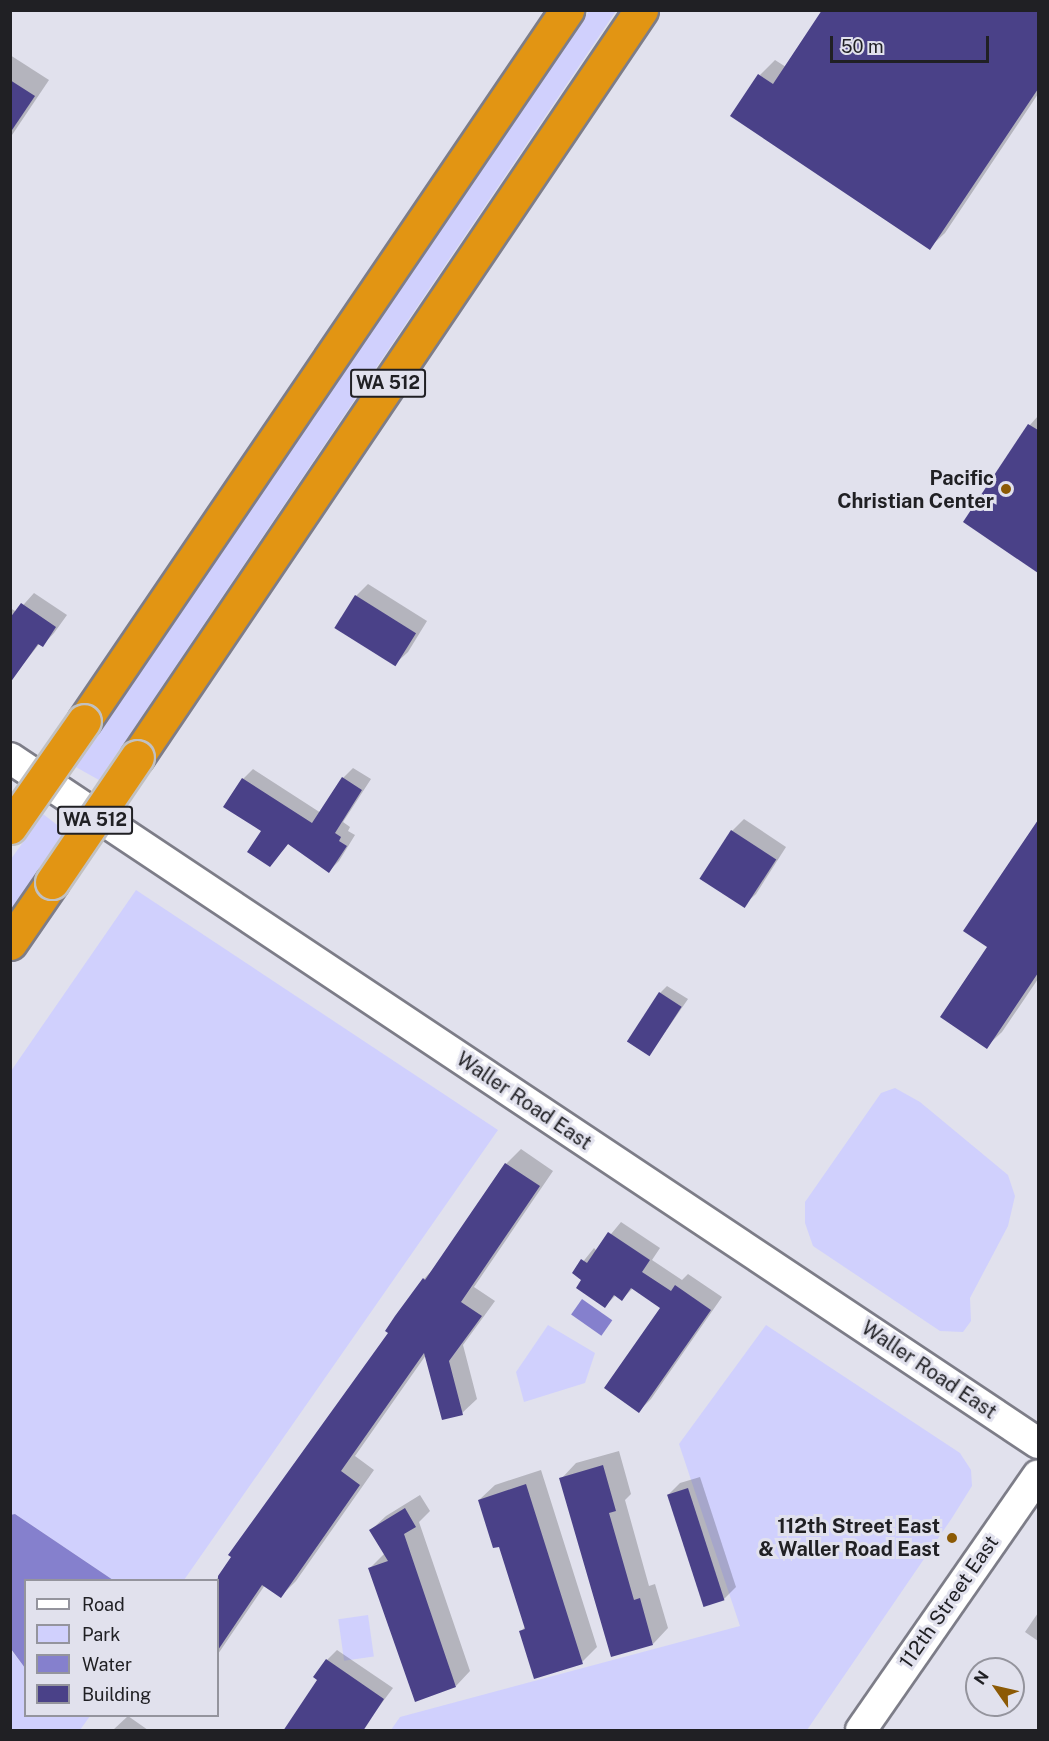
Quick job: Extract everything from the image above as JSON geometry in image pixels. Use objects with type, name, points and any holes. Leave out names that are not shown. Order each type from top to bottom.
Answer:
[{"type":"highway","name":"WA 512","points":[[10,827],[567,10]]},
{"type":"highway","name":"WA 512","points":[[10,943],[641,10]]},
{"type":"street","name":"Waller Road East","points":[[10,758],[1038,1443]]},
{"type":"street","name":"112th Street East","points":[[861,1731],[1038,1475]]},
{"type":"green space","points":[[589,11],[616,11],[99,780],[74,766]]},
{"type":"green space","points":[[43,814],[65,831],[11,911],[11,859]]},
{"type":"green space","points":[[136,890],[498,1130],[185,1579],[112,1579],[15,1514],[11,1515],[11,1071]]},
{"type":"green space","points":[[895,1088],[920,1102],[1008,1175],[1015,1196],[1008,1226],[970,1298],[971,1321],[963,1332],[940,1331],[813,1246],[805,1223],[805,1202],[881,1093]]},
{"type":"green space","points":[[548,1325],[595,1353],[585,1383],[524,1402],[516,1372]]},
{"type":"green space","points":[[766,1325],[960,1453],[971,1470],[972,1486],[952,1518],[807,1730],[391,1730],[400,1717],[740,1626],[679,1444]]},
{"type":"green space","points":[[368,1615],[374,1657],[344,1661],[338,1619]]},
{"type":"green space","points":[[10,1649],[24,1667],[24,1717],[89,1717],[80,1730],[11,1730]]},
{"type":"water","points":[[582,1299],[612,1320],[601,1336],[571,1315]]},
{"type":"water","points":[[15,1514],[112,1579],[24,1579],[24,1667],[11,1649],[10,1515]]},
{"type":"building","points":[[822,10],[1038,10],[1038,89],[930,250],[730,116],[758,74],[773,84]]},
{"type":"building","points":[[10,80],[35,96],[10,133]]},
{"type":"building","points":[[1028,424],[1038,430],[1038,573],[963,522]]},
{"type":"building","points":[[355,595],[416,633],[395,666],[334,628]]},
{"type":"building","points":[[21,603],[56,627],[43,647],[38,644],[10,683],[10,618]]},
{"type":"building","points":[[342,777],[362,790],[335,833],[341,837],[339,841],[347,846],[329,873],[288,844],[270,867],[247,852],[261,831],[223,807],[242,778],[312,823]]},
{"type":"building","points":[[1038,820],[1038,973],[987,1049],[940,1017],[987,947],[963,931]]},
{"type":"building","points":[[731,830],[776,859],[745,908],[699,879]]},
{"type":"building","points":[[659,992],[682,1007],[650,1056],[627,1041]]},
{"type":"building","points":[[505,1163],[540,1186],[461,1302],[482,1316],[449,1361],[463,1415],[442,1420],[424,1353],[341,1471],[360,1485],[281,1598],[262,1585],[219,1649],[218,1576],[231,1557],[228,1555],[388,1333],[385,1331],[395,1316],[423,1278],[425,1280]]},
{"type":"building","points":[[608,1232],[650,1260],[642,1272],[671,1291],[675,1285],[711,1310],[639,1413],[604,1388],[660,1308],[631,1288],[622,1301],[614,1295],[605,1308],[576,1288],[581,1280],[572,1273],[581,1259],[587,1263]]},
{"type":"building","points":[[603,1465],[616,1511],[609,1513],[634,1600],[640,1598],[653,1645],[611,1657],[559,1478]]},
{"type":"building","points":[[526,1484],[583,1664],[534,1679],[519,1631],[525,1629],[499,1547],[493,1548],[478,1500]]},
{"type":"building","points":[[688,1488],[724,1600],[704,1607],[667,1495]]},
{"type":"building","points":[[405,1508],[416,1527],[404,1534],[456,1687],[415,1702],[368,1568],[388,1561],[369,1530]]},
{"type":"building","points":[[326,1659],[384,1699],[363,1731],[283,1731],[317,1680],[313,1677]]},
{"type":"place","name":"Pacific Christian Center","points":[[1006,489]]},
{"type":"place","name":"112th Street East & Waller Road East","points":[[952,1538]]}]
